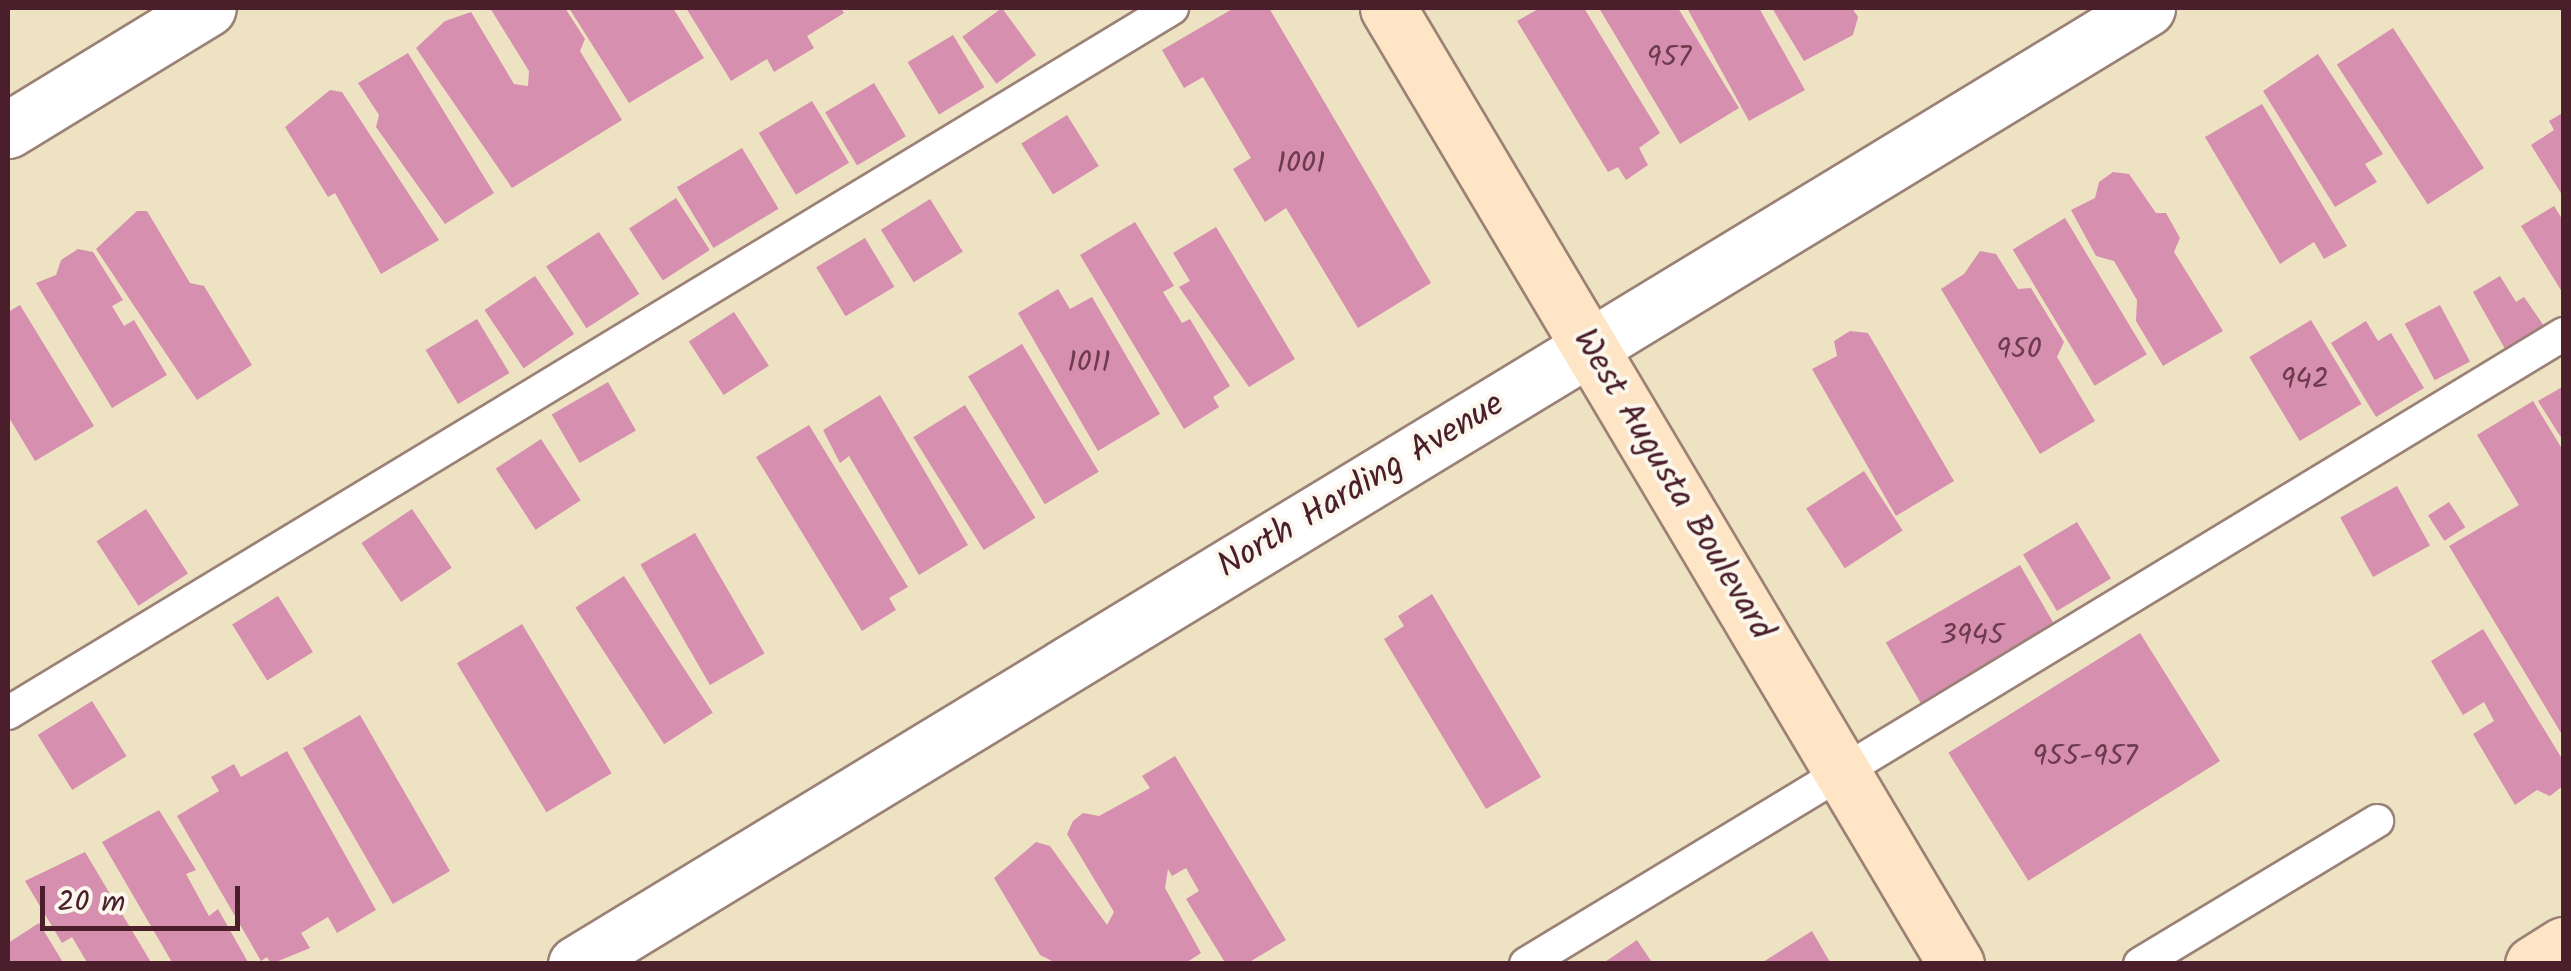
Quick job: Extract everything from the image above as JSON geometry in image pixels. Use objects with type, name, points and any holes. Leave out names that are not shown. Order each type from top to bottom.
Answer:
[{"type":"street","points":[[8,130],[208,8]]},
{"type":"street","name":"West Augusta Boulevard","points":[[1388,8],[1956,964]]},
{"type":"street","name":"North Harding Avenue","points":[[576,964],[2147,8]]},
{"type":"street","points":[[2532,964],[2564,945]]},
{"type":"lane","points":[[8,714],[1172,8]]},
{"type":"lane","points":[[1526,964],[2564,334]]},
{"type":"lane","points":[[2140,964],[2378,821]]},
{"type":"building","points":[[490,8],[565,8],[585,39],[580,51],[622,120],[512,188],[416,48],[445,21],[471,12],[514,84],[528,86],[529,71]]},
{"type":"building","points":[[569,8],[673,8],[704,58],[629,103]]},
{"type":"building","points":[[686,8],[841,8],[844,13],[807,36],[814,48],[774,72],[767,59],[731,81]]},
{"type":"building","points":[[1002,8],[1036,55],[996,84],[962,37]]},
{"type":"building","points":[[1234,8],[1269,8],[1431,283],[1358,328],[1286,208],[1265,222],[1233,169],[1251,158],[1203,77],[1184,88],[1162,50]]},
{"type":"building","points":[[1540,8],[1584,8],[1660,133],[1639,148],[1648,165],[1626,180],[1618,167],[1608,172],[1517,21]]},
{"type":"building","points":[[1599,8],[1678,8],[1739,108],[1680,144]]},
{"type":"building","points":[[1687,8],[1759,8],[1805,90],[1749,121]]},
{"type":"building","points":[[1772,8],[1852,8],[1858,17],[1853,35],[1804,61]]},
{"type":"building","points":[[2393,28],[2484,168],[2428,205],[2337,64]]},
{"type":"building","points":[[953,35],[984,87],[939,115],[908,62]]},
{"type":"building","points":[[408,53],[494,193],[445,224],[376,127],[379,115],[358,83]]},
{"type":"building","points":[[2318,54],[2383,154],[2365,164],[2377,182],[2335,207],[2263,91]]},
{"type":"building","points":[[874,83],[906,136],[857,166],[825,112]]},
{"type":"building","points":[[330,90],[342,92],[439,240],[381,274],[335,193],[328,197],[285,127]]},
{"type":"building","points":[[812,101],[849,163],[796,195],[759,133]]},
{"type":"building","points":[[2262,104],[2347,246],[2324,259],[2314,242],[2280,264],[2205,137]]},
{"type":"building","points":[[2564,112],[2564,198],[2531,145],[2554,130],[2549,121]]},
{"type":"building","points":[[1067,115],[1099,166],[1053,194],[1021,144]]},
{"type":"building","points":[[742,148],[779,209],[713,248],[677,187]]},
{"type":"building","points":[[2113,172],[2129,174],[2156,213],[2166,213],[2180,238],[2174,252],[2223,331],[2163,366],[2136,321],[2137,300],[2114,261],[2096,256],[2071,210],[2095,198],[2099,182]]},
{"type":"building","points":[[676,198],[710,250],[663,280],[629,228]]},
{"type":"building","points":[[930,199],[963,252],[914,282],[881,230]]},
{"type":"building","points":[[2554,206],[2564,222],[2564,295],[2521,226]]},
{"type":"building","points":[[137,211],[147,211],[190,283],[204,286],[252,365],[197,400],[96,249]]},
{"type":"building","points":[[2065,218],[2147,354],[2095,386],[2013,249]]},
{"type":"building","points":[[1135,222],[1174,286],[1163,292],[1182,323],[1190,319],[1230,386],[1213,397],[1219,407],[1184,429],[1080,255]]},
{"type":"building","points":[[1216,227],[1295,359],[1249,387],[1179,287],[1190,281],[1173,253]]},
{"type":"building","points":[[599,232],[639,294],[586,328],[546,266]]},
{"type":"building","points":[[865,238],[894,287],[845,316],[816,267]]},
{"type":"building","points":[[78,249],[93,252],[123,300],[112,306],[124,326],[134,320],[167,375],[112,408],[36,283],[56,275],[61,260]]},
{"type":"building","points":[[1980,251],[1996,254],[2018,289],[2031,288],[2064,342],[2057,357],[2095,421],[2040,454],[1941,289],[1964,274]]},
{"type":"building","points":[[535,276],[574,334],[524,368],[484,310]]},
{"type":"building","points":[[2500,276],[2516,302],[2524,297],[2544,326],[2505,349],[2473,292]]},
{"type":"building","points":[[1058,289],[1070,309],[1092,297],[1160,414],[1098,451],[1018,313]]},
{"type":"building","points":[[20,305],[94,426],[35,461],[8,416],[8,312]]},
{"type":"building","points":[[2440,305],[2470,362],[2435,380],[2405,324]]},
{"type":"building","points":[[734,312],[769,366],[724,395],[689,341]]},
{"type":"building","points":[[477,319],[509,373],[458,404],[426,350]]},
{"type":"building","points":[[2311,320],[2361,404],[2300,441],[2249,357]]},
{"type":"building","points":[[2366,321],[2378,341],[2391,333],[2424,388],[2376,417],[2331,343]]},
{"type":"building","points":[[1850,331],[1868,333],[1954,481],[1896,516],[1812,369],[1837,356],[1834,341]]},
{"type":"building","points":[[1022,344],[1099,472],[1045,504],[968,376]]},
{"type":"building","points":[[608,382],[636,430],[580,463],[552,415]]},
{"type":"building","points":[[2564,386],[2564,442],[2538,401]]},
{"type":"building","points":[[880,395],[968,545],[919,575],[849,456],[840,463],[823,430]]},
{"type":"building","points":[[2533,401],[2564,452],[2564,738],[2449,546],[2519,505],[2477,435]]},
{"type":"building","points":[[965,405],[1035,518],[984,550],[913,437]]},
{"type":"building","points":[[809,425],[908,587],[889,598],[896,610],[862,631],[756,457]]},
{"type":"building","points":[[541,439],[581,500],[535,530],[496,468]]},
{"type":"building","points":[[1864,471],[1903,531],[1845,568],[1806,509]]},
{"type":"building","points":[[2397,486],[2430,545],[2373,577],[2340,518]]},
{"type":"building","points":[[2449,502],[2465,527],[2444,541],[2428,516]]},
{"type":"building","points":[[146,509],[188,574],[138,606],[97,541]]},
{"type":"building","points":[[412,509],[452,568],[401,602],[361,543]]},
{"type":"building","points":[[2077,522],[2111,579],[2057,611],[2023,554]]},
{"type":"building","points":[[695,533],[764,653],[710,685],[640,564]]},
{"type":"building","points":[[2020,565],[2056,628],[1922,706],[1886,642]]},
{"type":"building","points":[[624,576],[713,713],[664,744],[575,608]]},
{"type":"building","points":[[1432,594],[1541,777],[1486,809],[1384,639],[1404,626],[1398,616]]},
{"type":"building","points":[[278,596],[313,652],[267,681],[232,625]]},
{"type":"building","points":[[522,624],[612,773],[546,812],[457,663]]},
{"type":"building","points":[[2483,629],[2564,762],[2564,785],[2550,796],[2537,790],[2515,805],[2473,734],[2494,721],[2484,702],[2463,715],[2431,661]]},
{"type":"building","points":[[2140,633],[2220,761],[2028,881],[1948,753]]},
{"type":"building","points":[[92,701],[126,756],[72,790],[38,735]]},
{"type":"building","points":[[360,715],[450,871],[393,904],[303,748]]},
{"type":"building","points":[[287,751],[376,910],[337,933],[328,917],[301,933],[310,948],[271,964],[267,957],[261,961],[177,816],[219,791],[211,777],[234,764],[241,777]]},
{"type":"building","points":[[1175,756],[1286,940],[1246,964],[1226,964],[1186,899],[1199,891],[1186,868],[1172,876],[1168,869],[1165,888],[1201,953],[1184,964],[1058,964],[1040,955],[994,878],[1036,842],[1050,846],[1107,925],[1114,912],[1067,834],[1073,821],[1083,813],[1099,816],[1150,788],[1142,776]]},
{"type":"building","points":[[159,810],[196,870],[186,874],[209,916],[218,909],[249,964],[173,964],[102,842]]},
{"type":"building","points":[[85,852],[152,964],[88,964],[72,937],[62,943],[25,881]]},
{"type":"building","points":[[39,923],[64,964],[8,964],[8,943]]},
{"type":"building","points":[[1812,931],[1831,964],[1760,964]]},
{"type":"building","points":[[1637,940],[1653,964],[1602,964]]}]
